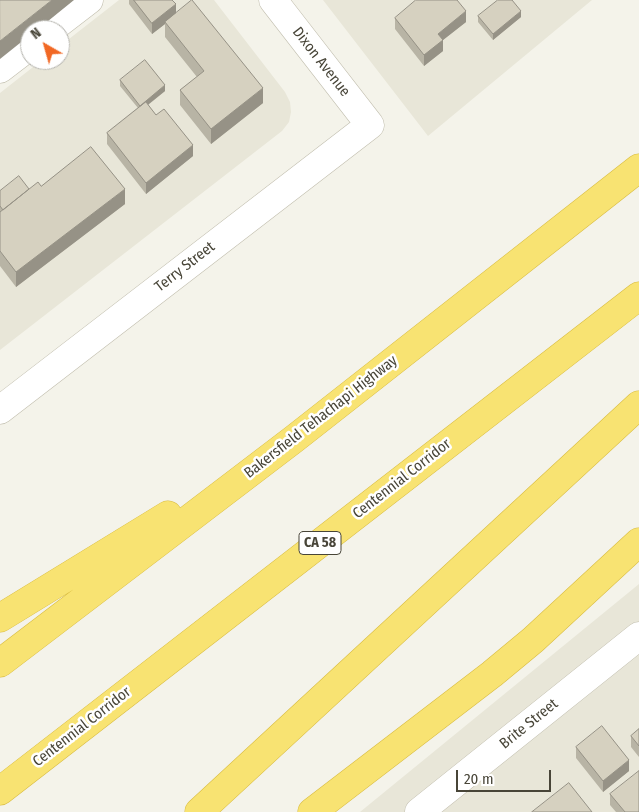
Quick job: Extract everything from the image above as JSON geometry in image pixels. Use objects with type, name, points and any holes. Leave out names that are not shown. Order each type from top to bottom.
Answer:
[{"type":"highway","name":"Bakersfield Tehachapi Highway","points":[[0,663],[294,440],[639,168]]},
{"type":"highway","name":"Centennial Corridor","points":[[0,791],[639,296]]},
{"type":"highway","points":[[199,812],[639,404]]},
{"type":"highway","points":[[0,618],[294,440]]},
{"type":"highway","points":[[312,812],[492,674],[533,640],[639,542]]},
{"type":"street","points":[[63,20],[89,0]]},
{"type":"street","name":"Dixon Avenue","points":[[273,0],[370,125]]},
{"type":"street","points":[[0,69],[20,54]]},
{"type":"street","name":"Terry Street","points":[[0,410],[370,125]]},
{"type":"street","name":"Brite Street","points":[[419,812],[639,636]]},
{"type":"shaded area","points":[[119,0],[214,0],[285,92],[290,102],[289,122],[282,131],[0,350],[0,93],[29,70],[70,70],[70,38]]},
{"type":"shaded area","points":[[323,0],[592,0],[428,136]]},
{"type":"shaded area","points":[[639,584],[639,812],[360,812]]},
{"type":"building","points":[[0,0],[52,0],[27,20],[20,20],[20,25],[0,41]]},
{"type":"building","points":[[134,0],[172,0],[176,4],[152,23]]},
{"type":"building","points":[[192,0],[263,88],[211,129],[180,90],[204,71],[165,22]]},
{"type":"building","points":[[416,0],[457,0],[466,11],[438,34],[443,40],[424,55],[395,18]]},
{"type":"building","points":[[498,0],[512,0],[521,11],[493,34],[478,16]]},
{"type":"building","points":[[145,60],[165,85],[140,106],[120,80]]},
{"type":"building","points":[[146,102],[156,115],[164,109],[193,145],[146,183],[107,133]]},
{"type":"building","points":[[91,147],[125,189],[16,272],[0,251],[0,212],[38,182],[41,186]]},
{"type":"building","points":[[19,176],[29,189],[3,210],[0,206],[0,191]]},
{"type":"building","points":[[602,726],[629,760],[603,781],[576,747]]},
{"type":"building","points":[[639,729],[639,746],[631,736]]},
{"type":"building","points":[[639,771],[639,812],[625,812],[610,794]]},
{"type":"building","points":[[569,783],[592,812],[532,812]]}]
